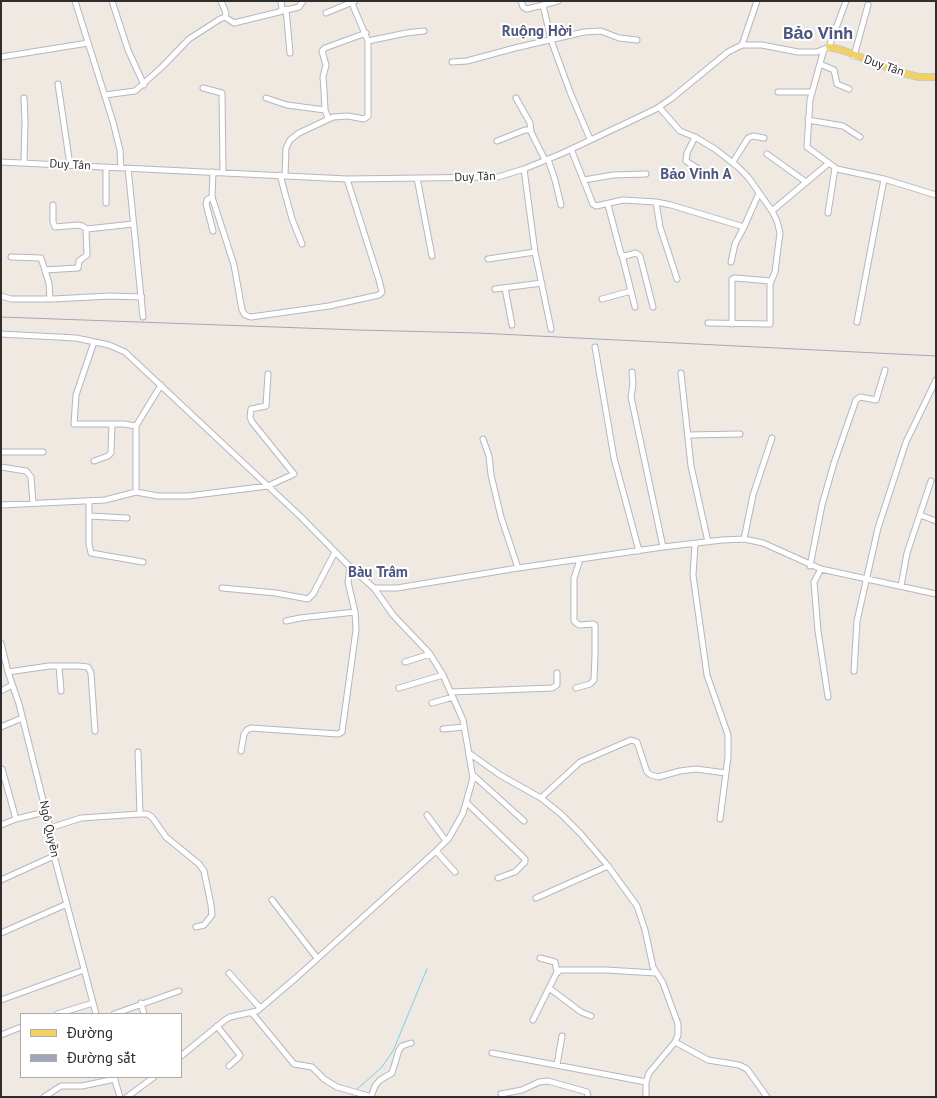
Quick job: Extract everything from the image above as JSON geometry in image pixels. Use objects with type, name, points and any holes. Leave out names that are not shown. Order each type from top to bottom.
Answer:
[{"type":"main road","name":"Duy Tân","points":[[826,48],[902,73],[919,77],[936,77]]},
{"type":"street","points":[[75,1],[117,138],[121,168]]},
{"type":"street","points":[[112,1],[128,50],[144,84]]},
{"type":"street","points":[[221,1],[226,13],[225,17]]},
{"type":"street","points":[[280,1],[284,9],[290,53]]},
{"type":"street","points":[[225,17],[234,23],[300,6],[303,1]]},
{"type":"street","points":[[521,1],[522,6],[527,9],[558,1]]},
{"type":"street","points":[[742,45],[757,1]]},
{"type":"street","points":[[846,1],[826,48],[811,92],[807,147],[835,168],[884,179],[936,195]]},
{"type":"street","points":[[302,244],[292,219],[282,175],[286,148],[290,140],[328,118],[341,116],[364,119],[368,116],[368,41],[366,33],[352,2],[326,13]]},
{"type":"street","points":[[543,5],[551,40],[590,139]]},
{"type":"street","points":[[854,56],[868,5]]},
{"type":"street","points":[[105,95],[130,93],[144,84],[189,39],[225,17]]},
{"type":"street","points":[[368,41],[424,31]]},
{"type":"street","points":[[452,62],[467,61],[515,48],[596,31],[637,40]]},
{"type":"street","points":[[328,118],[325,110],[323,77],[326,66],[322,51],[325,48],[366,33]]},
{"type":"street","points":[[1,57],[88,43]]},
{"type":"street","name":"Duy Tân","points":[[1,162],[347,179],[498,176],[524,170],[659,107],[728,52],[742,45],[762,45],[798,52],[812,52],[826,48]]},
{"type":"street","points":[[820,64],[834,70],[836,84],[849,89]]},
{"type":"street","points":[[58,84],[70,165]]},
{"type":"street","points":[[203,88],[222,93],[223,172]]},
{"type":"street","points":[[778,92],[811,92]]},
{"type":"street","points":[[24,98],[24,163]]},
{"type":"street","points":[[266,98],[287,105],[325,110]]},
{"type":"street","points":[[516,98],[530,123],[531,130],[556,180],[561,205]]},
{"type":"street","points":[[659,107],[680,131],[695,137],[733,162],[760,193],[777,221],[780,238],[775,272],[771,281],[770,324],[708,323]]},
{"type":"street","points":[[808,120],[843,126],[860,137]]},
{"type":"street","points":[[497,141],[525,130],[531,130]]},
{"type":"street","points":[[733,162],[748,138],[753,136],[764,138]]},
{"type":"street","points":[[695,137],[687,153],[686,161],[705,173]]},
{"type":"street","points":[[571,149],[593,204],[600,206],[623,200],[656,202],[744,227]]},
{"type":"street","points":[[767,154],[806,182]]},
{"type":"street","points":[[772,211],[829,163]]},
{"type":"street","points":[[106,167],[106,203]]},
{"type":"street","points":[[128,168],[143,317]]},
{"type":"street","points":[[828,213],[835,168]]},
{"type":"street","points":[[524,170],[536,252],[551,329]]},
{"type":"street","points":[[213,172],[212,197],[234,266],[240,302],[245,315],[252,317],[304,310],[379,295],[382,292],[347,179]]},
{"type":"street","points":[[584,180],[623,174],[646,174]]},
{"type":"street","points":[[417,178],[432,256]]},
{"type":"street","points":[[857,322],[884,179]]},
{"type":"street","points":[[731,262],[735,244],[760,193]]},
{"type":"street","points":[[212,197],[207,200],[206,204],[214,231]]},
{"type":"street","points":[[656,202],[660,227],[677,279]]},
{"type":"street","points":[[608,204],[635,307]]},
{"type":"street","points":[[53,205],[53,222],[55,227],[78,225],[87,229],[133,224]]},
{"type":"street","points":[[45,270],[78,268],[79,261],[87,255],[87,229]]},
{"type":"street","points":[[488,258],[536,252]]},
{"type":"street","points":[[622,255],[636,253],[640,256],[653,306]]},
{"type":"street","points":[[12,257],[41,258],[49,283],[50,299]]},
{"type":"street","points":[[732,324],[732,279],[771,281]]},
{"type":"street","points":[[494,289],[542,283]]},
{"type":"street","points":[[505,288],[512,325]]},
{"type":"street","points":[[602,298],[631,291]]},
{"type":"street","points":[[1,296],[10,299],[142,297]]},
{"type":"street","points":[[1,334],[70,337],[109,345],[125,352],[374,588],[393,615],[430,654],[443,675],[463,720],[472,775],[467,803],[457,826],[446,841],[318,958],[260,1008],[252,1013],[230,1017],[182,1055]]},
{"type":"street","points":[[94,342],[76,395],[74,424],[136,426]]},
{"type":"street","points":[[595,347],[614,458],[640,551]]},
{"type":"street","points":[[810,566],[822,505],[834,463],[856,400],[860,397],[876,400],[885,370]]},
{"type":"street","points":[[632,372],[631,397],[664,547]]},
{"type":"street","points":[[1,506],[105,500],[136,492],[158,496],[188,496],[268,486],[294,474],[250,417],[251,409],[266,406],[268,374]]},
{"type":"street","points":[[680,374],[691,466],[708,542]]},
{"type":"street","points":[[854,672],[857,621],[878,528],[906,442],[936,380]]},
{"type":"street","points":[[136,492],[136,426],[161,385]]},
{"type":"street","points":[[94,461],[111,453],[112,424]]},
{"type":"street","points":[[688,435],[740,434]]},
{"type":"street","points":[[744,539],[753,495],[772,438]]},
{"type":"street","points":[[483,439],[502,517],[518,568]]},
{"type":"street","points":[[1,452],[43,452]]},
{"type":"street","points":[[1,467],[22,470],[28,473],[31,477],[33,503]]},
{"type":"street","points":[[901,586],[907,553],[931,481]]},
{"type":"street","points":[[89,501],[89,544],[92,553],[143,562]]},
{"type":"street","points":[[920,515],[936,521]]},
{"type":"street","points":[[89,516],[127,518]]},
{"type":"street","points":[[374,588],[398,588],[664,547],[744,539],[763,544],[810,566],[936,594]]},
{"type":"street","points":[[695,544],[693,575],[707,675],[728,735],[726,773],[720,819]]},
{"type":"street","points":[[222,588],[308,599],[313,594],[335,552]]},
{"type":"street","points":[[576,688],[590,684],[594,680],[595,655],[594,625],[578,625],[574,621],[574,578],[580,560]]},
{"type":"street","points":[[241,751],[244,734],[251,728],[338,734],[342,732],[356,640],[355,612],[348,582],[350,567]]},
{"type":"street","points":[[821,569],[814,582],[818,631],[828,697]]},
{"type":"street","points":[[286,621],[355,612]]},
{"type":"street","name":"Ngô Quyền","points":[[1,644],[22,718],[50,828],[54,856],[96,1013]]},
{"type":"street","points":[[405,662],[430,654]]},
{"type":"street","points":[[8,672],[59,666],[86,666],[90,670],[95,731]]},
{"type":"street","points":[[59,666],[61,691]]},
{"type":"street","points":[[432,703],[452,695],[552,688],[558,684],[557,673]]},
{"type":"street","points":[[399,688],[443,675]]},
{"type":"street","points":[[1,691],[12,685]]},
{"type":"street","points":[[1,727],[22,718]]},
{"type":"street","points":[[443,729],[464,727]]},
{"type":"street","points":[[541,798],[580,762],[631,740],[637,742],[647,772],[651,775],[658,777],[696,769],[726,773]]},
{"type":"street","points":[[138,752],[140,814]]},
{"type":"street","points":[[468,753],[541,798],[580,833],[608,866],[640,911],[656,973],[662,983],[678,1024],[678,1035],[675,1042],[649,1072],[646,1082],[646,1097]]},
{"type":"street","points":[[2,769],[16,819]]},
{"type":"street","points":[[472,775],[524,821]]},
{"type":"street","points":[[467,803],[525,859],[525,862],[514,872],[498,878]]},
{"type":"street","points":[[1,825],[16,819],[45,812]]},
{"type":"street","points":[[50,828],[81,818],[140,814],[147,814],[152,817],[166,837],[199,864],[204,871],[212,915],[204,925],[196,927]]},
{"type":"street","points":[[428,815],[446,841]]},
{"type":"street","points":[[436,851],[455,872]]},
{"type":"street","points":[[1,880],[54,856]]},
{"type":"street","points":[[536,898],[608,866]]},
{"type":"street","points":[[272,900],[318,958]]},
{"type":"street","points":[[1,933],[67,904]]},
{"type":"street","points":[[533,1020],[557,972],[555,962],[540,958]]},
{"type":"street","points":[[1,1000],[84,970]]},
{"type":"street","points":[[557,972],[578,970],[656,973]]},
{"type":"street","points":[[229,973],[260,1008]]},
{"type":"street","points":[[549,988],[581,1012],[591,1016]]},
{"type":"street","points":[[117,1013],[179,991]]},
{"type":"street","points":[[60,1013],[93,1003]]},
{"type":"street","points":[[141,1004],[144,1013]]},
{"type":"street","points":[[252,1013],[294,1064],[312,1066],[328,1082],[350,1092],[371,1097],[375,1086],[380,1080],[392,1073],[399,1050],[402,1046],[411,1043]]},
{"type":"street","points":[[217,1026],[240,1055],[230,1066]]},
{"type":"street","points":[[1,1035],[20,1027]]},
{"type":"street","points":[[557,1065],[562,1036]]},
{"type":"street","points":[[675,1042],[708,1060],[739,1065],[747,1069],[767,1097]]},
{"type":"street","points":[[492,1054],[646,1082]]},
{"type":"street","points":[[44,1097],[61,1086],[82,1086],[114,1078],[120,1097]]},
{"type":"street","points":[[127,1097],[153,1078]]},
{"type":"street","points":[[501,1094],[522,1090],[539,1082],[548,1081],[587,1092],[588,1097]]},
{"type":"waterway","points":[[356,1090],[381,1068],[393,1051],[427,969]]},
{"type":"railway","points":[[1,317],[478,333],[936,356]]},
{"type":"district","name":"Ruộng Hời","points":[[537,32]]},
{"type":"district","name":"Bảo Vinh","points":[[818,34]]},
{"type":"district","name":"Bảo Vinh A","points":[[696,175]]},
{"type":"district","name":"Bàu Trâm","points":[[378,573]]}]
